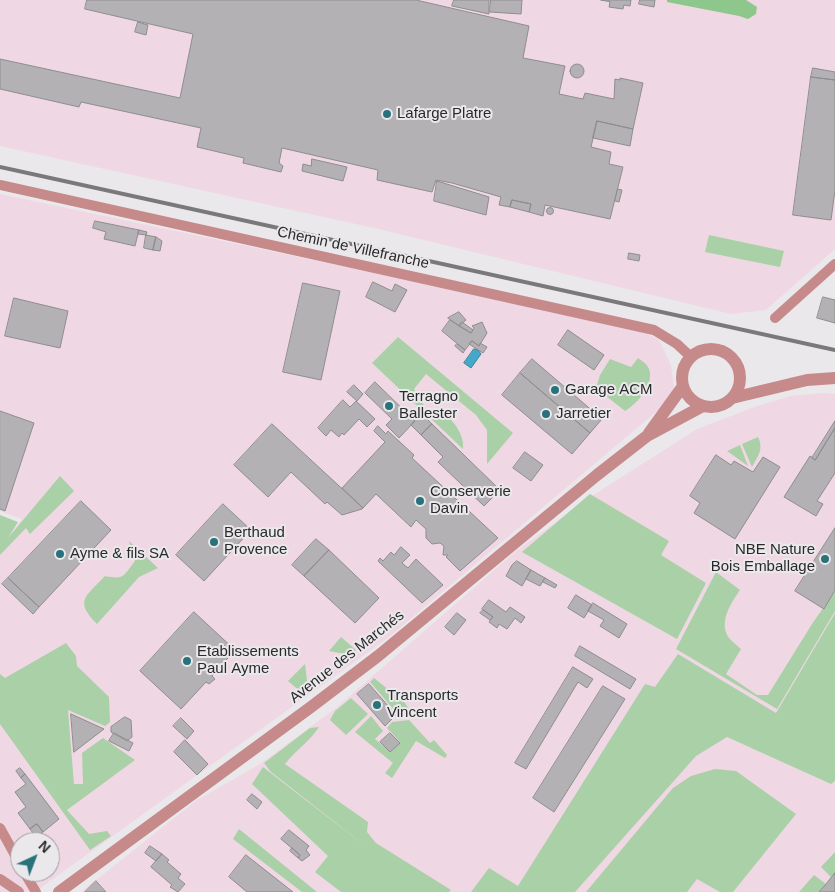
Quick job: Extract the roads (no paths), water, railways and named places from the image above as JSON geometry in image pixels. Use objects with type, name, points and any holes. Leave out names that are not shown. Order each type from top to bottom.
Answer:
[{"type":"street","name":"Chemin de Villefranche","points":[[0,186],[654,330],[677,344],[691,357]]},
{"type":"street","points":[[775,318],[835,264]]},
{"type":"street","points":[[732,398],[737,391],[740,376],[734,361],[721,351],[705,350],[691,357],[683,371],[683,386],[694,402],[703,406],[719,406],[732,398],[807,380],[835,378]]},
{"type":"street","points":[[740,376],[766,389]]},
{"type":"street","name":"Avenue des Marchés","points":[[647,436],[683,386]]},
{"type":"street","name":"Avenue des Marchés","points":[[58,892],[370,662],[589,481],[647,436],[703,406]]},
{"type":"street","points":[[0,828],[10,846]]},
{"type":"street","points":[[0,879],[19,892]]},
{"type":"water","points":[[474,349],[478,350],[481,354],[471,368],[464,363]]},
{"type":"railway","points":[[0,167],[835,350]]},
{"type":"place","name":"Lafarge Platre","points":[[387,114]]},
{"type":"place","name":"Garage ACM","points":[[555,390]]},
{"type":"place","name":"Terragno Ballester","points":[[389,406]]},
{"type":"place","name":"Jarretier","points":[[546,414]]},
{"type":"place","name":"Conserverie Davin","points":[[420,501]]},
{"type":"place","name":"Berthaud Provence","points":[[214,542]]},
{"type":"place","name":"Ayme & fils SA","points":[[60,554]]},
{"type":"place","name":"NBE Nature Bois Emballage","points":[[825,559]]},
{"type":"place","name":"Etablissements Paul Ayme","points":[[187,661]]},
{"type":"place","name":"Transports Vincent","points":[[377,705]]}]
